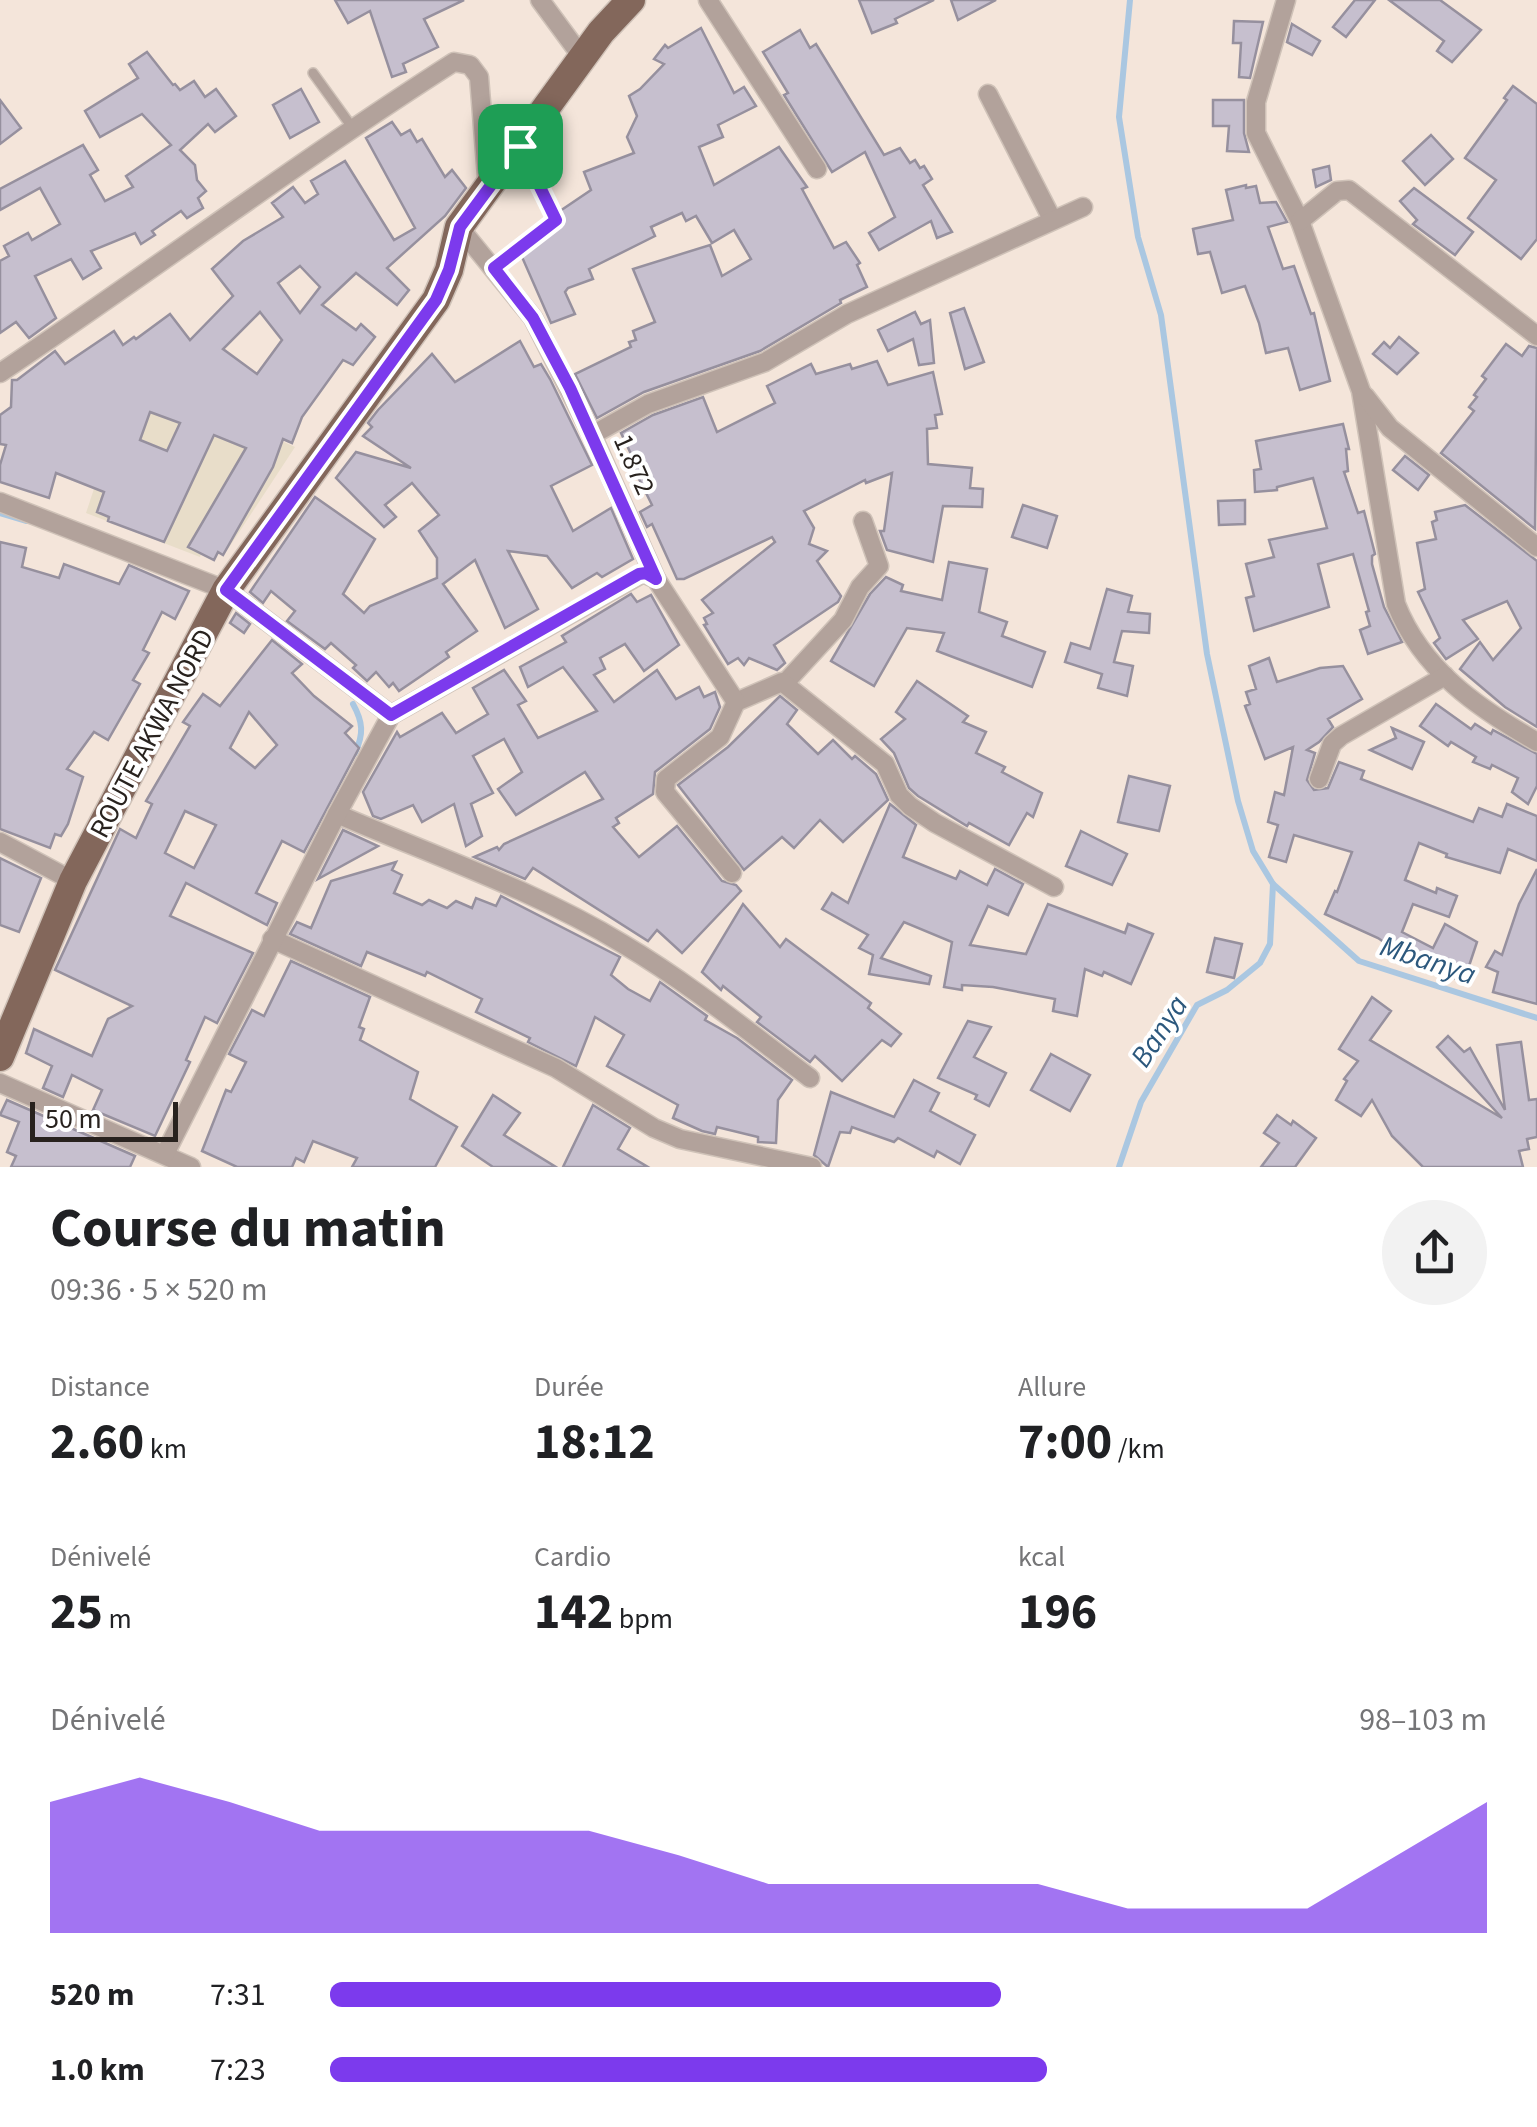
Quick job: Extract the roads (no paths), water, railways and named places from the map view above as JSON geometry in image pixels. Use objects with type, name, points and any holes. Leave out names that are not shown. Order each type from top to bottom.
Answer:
[{"type":"main road","points":[[460,227],[582,57],[632,0]]},
{"type":"main road","name":"ROUTE AKWA NORD","points":[[0,1056],[74,881],[226,590],[436,300],[460,227]]},
{"type":"street","points":[[540,0],[582,57]]},
{"type":"street","points":[[708,0],[817,170]]},
{"type":"street","points":[[1286,0],[1256,102],[1256,133],[1300,221],[1362,391],[1396,604],[1424,655],[1445,676],[1493,716],[1537,742]]},
{"type":"street","points":[[0,373],[131,286],[352,127],[454,62],[470,65],[479,76],[488,190]]},
{"type":"street","points":[[988,94],[1052,220]]},
{"type":"street","points":[[1300,221],[1337,191],[1348,190],[1537,336]]},
{"type":"street","points":[[592,435],[648,404],[764,362],[847,314],[1083,206]]},
{"type":"street","name":"1.872","points":[[460,227],[533,318],[592,435],[656,579],[736,702]]},
{"type":"street","points":[[1362,391],[1390,428],[1537,547]]},
{"type":"street","points":[[0,502],[226,590],[391,715]]},
{"type":"street","points":[[786,683],[844,620],[860,588],[879,566],[863,521]]},
{"type":"street","points":[[158,1157],[391,715],[639,574],[656,579]]},
{"type":"street","points":[[1319,779],[1332,744],[1341,736],[1445,676]]},
{"type":"street","points":[[732,873],[664,786],[666,779],[720,737],[736,702],[777,683],[786,683],[885,764],[899,796],[910,806],[934,823],[1054,887]]},
{"type":"street","points":[[337,814],[542,902],[622,943],[685,984],[810,1078]]},
{"type":"street","points":[[0,842],[74,881]]},
{"type":"street","points":[[272,939],[556,1068],[654,1128],[680,1139],[812,1167]]},
{"type":"street","points":[[0,1083],[158,1157],[191,1167]]},
{"type":"lane","points":[[313,72],[352,127]]},
{"type":"lane","points":[[494,268],[556,220],[520,146]]},
{"type":"waterway","name":"Mbanya","points":[[1130,0],[1119,117],[1138,237],[1161,315],[1207,654],[1238,801],[1253,851],[1273,884],[1359,961],[1537,1018]]},
{"type":"waterway","points":[[0,513],[26,521]]},
{"type":"waterway","points":[[353,704],[361,728],[355,753]]},
{"type":"waterway","name":"Banya","points":[[1119,1167],[1141,1102],[1197,1005],[1227,990],[1260,963],[1270,944],[1273,884]]}]
